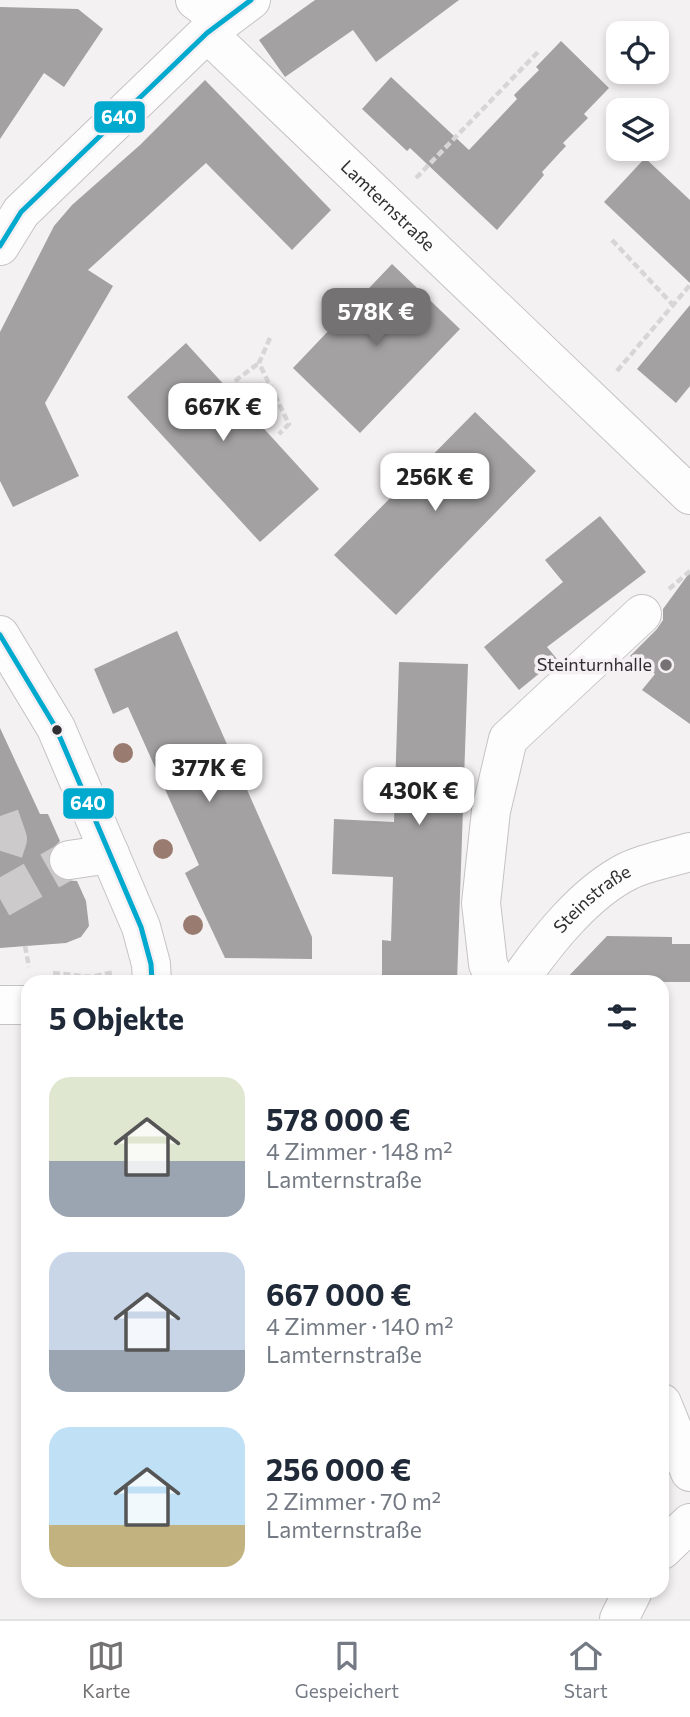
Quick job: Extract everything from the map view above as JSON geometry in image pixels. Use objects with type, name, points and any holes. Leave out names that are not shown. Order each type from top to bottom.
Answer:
[{"type":"street","name":"Lamternstraße","points":[[219,13],[388,206],[690,495]]},
{"type":"street","points":[[0,246],[20,212],[219,13]]},
{"type":"street","points":[[493,975],[488,964],[481,903],[491,811],[508,739],[642,614]]},
{"type":"street","points":[[0,636],[56,728],[141,927],[152,973]]},
{"type":"street","name":"Steinstraße","points":[[523,975],[597,879],[690,852]]},
{"type":"street","points":[[68,860],[110,855]]},
{"type":"street","points":[[0,1004],[21,989]]},
{"type":"street","points":[[669,1420],[690,1472]]},
{"type":"street","points":[[669,1543],[690,1523]]},
{"type":"street","points":[[619,1619],[630,1598]]},
{"type":"path","points":[[388,206],[538,52]]},
{"type":"path","points":[[612,240],[673,305]]},
{"type":"path","points":[[626,360],[690,285]]},
{"type":"path","points":[[234,381],[259,363],[270,338]]},
{"type":"path","points":[[259,363],[289,424],[279,434]]},
{"type":"path","points":[[683,576],[690,571]]},
{"type":"path","points":[[25,946],[30,975]]},
{"type":"path","points":[[122,975],[152,973]]},
{"type":"building","points":[[315,0],[459,0],[376,62],[353,30],[285,77],[259,40]]},
{"type":"building","points":[[0,7],[78,9],[103,29],[64,87],[44,73],[0,139]]},
{"type":"building","points":[[561,41],[609,88],[584,114],[588,118],[563,143],[566,146],[542,172],[544,175],[497,230],[410,148],[407,151],[362,109],[391,77],[469,150],[517,99],[514,95],[539,70],[536,67]]},
{"type":"building","points":[[205,80],[331,210],[292,250],[206,163],[88,270],[113,286],[45,403],[79,476],[13,507],[0,481],[0,332],[54,226],[72,205],[140,145]]},
{"type":"building","points":[[642,161],[648,161],[690,200],[690,283],[604,202]]},
{"type":"building","points":[[392,264],[460,329],[360,433],[293,368]]},
{"type":"building","points":[[690,305],[690,386],[676,403],[637,369]]},
{"type":"building","points":[[186,343],[319,489],[260,542],[127,397]]},
{"type":"building","points":[[475,412],[536,471],[396,615],[334,555]]},
{"type":"building","points":[[600,516],[646,572],[547,647],[557,659],[519,690],[484,647],[563,582],[545,560]]},
{"type":"building","name":"Steinturnhalle","points":[[690,572],[690,724],[642,690],[655,674],[630,656],[657,629],[663,620],[663,609]]},
{"type":"building","points":[[177,631],[312,937],[312,959],[225,958],[185,873],[199,865],[128,707],[113,714],[94,669]]},
{"type":"building","points":[[399,662],[468,664],[457,975],[382,975],[382,940],[391,941],[393,877],[332,874],[334,819],[394,822]]},
{"type":"building","points":[[0,728],[40,814],[48,814],[60,841],[49,853],[47,862],[51,873],[62,880],[77,881],[86,901],[89,926],[81,937],[66,943],[0,948]]},
{"type":"building","points":[[607,936],[672,937],[672,944],[690,944],[690,982],[669,982],[669,975],[570,975]]},
{"type":"tunnel","points":[[0,816],[8,839],[0,864]]},
{"type":"tunnel","points":[[0,899],[69,860]]},
{"type":"transit line","name":"640","points":[[0,246],[21,212],[207,33],[251,0]]},
{"type":"transit line","name":"640","points":[[0,635],[56,728],[141,927],[152,975]]},
{"type":"place","name":"Steinturnhalle","points":[[666,665]]}]
